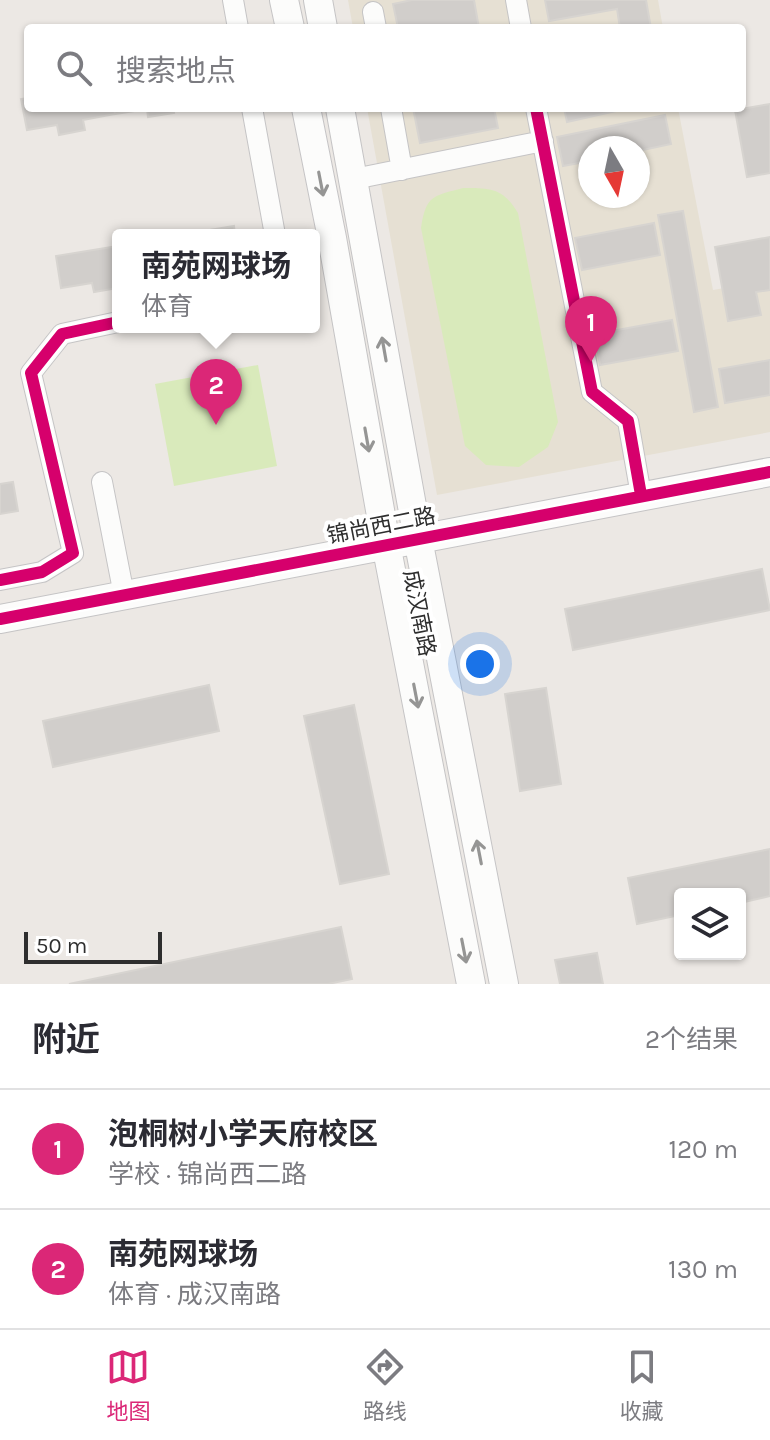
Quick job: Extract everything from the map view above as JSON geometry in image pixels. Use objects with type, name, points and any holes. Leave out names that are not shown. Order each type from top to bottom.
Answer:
[{"type":"main road","points":[[284,0],[289,24]]},
{"type":"main road","points":[[318,0],[322,24]]},
{"type":"main road","name":"成汉南路","points":[[307,112],[471,984]]},
{"type":"main road","name":"成汉南路","points":[[341,112],[418,539],[504,984]]},
{"type":"main road","name":"锦尚西二路","points":[[0,619],[770,472]]},
{"type":"street","points":[[233,0],[237,24]]},
{"type":"street","points":[[516,0],[520,24]]},
{"type":"street","points":[[253,112],[274,229]]},
{"type":"street","points":[[392,112],[402,170]]},
{"type":"street","points":[[537,112],[592,392],[628,421],[641,495]]},
{"type":"street","points":[[354,179],[543,141]]},
{"type":"street","points":[[0,580],[42,572],[73,553],[31,373],[62,334],[112,323]]},
{"type":"street","points":[[102,482],[124,595]]},
{"type":"shaded area","points":[[348,0],[658,0],[662,24],[352,24]]},
{"type":"shaded area","points":[[368,112],[679,112],[713,290],[770,280],[770,432],[437,495]]},
{"type":"green space","points":[[463,188],[495,191],[507,199],[518,213],[558,422],[548,447],[519,467],[486,465],[465,446],[421,228],[425,209],[433,199]]},
{"type":"green space","points":[[258,365],[277,466],[174,486],[155,384]]},
{"type":"building","points":[[412,0],[474,0],[478,24],[397,24],[393,4]]},
{"type":"building","points":[[545,0],[646,0],[650,24],[619,24],[617,9],[549,21]]},
{"type":"building","points":[[21,99],[24,99],[24,112],[115,114],[83,120],[85,130],[59,135],[57,125],[27,130]]},
{"type":"building","points":[[770,104],[770,173],[747,177],[735,112],[746,112],[746,108]]},
{"type":"building","points":[[147,112],[174,113],[148,117]]},
{"type":"building","points":[[414,112],[495,112],[498,128],[420,143]]},
{"type":"building","points":[[565,112],[612,112],[567,122]]},
{"type":"building","points":[[665,115],[671,144],[650,148],[650,136],[578,136],[578,163],[563,166],[557,137]]},
{"type":"building","points":[[683,211],[718,407],[694,412],[658,215]]},
{"type":"building","points":[[654,223],[660,255],[582,270],[575,238]]},
{"type":"building","points":[[770,237],[770,290],[756,292],[761,315],[728,321],[715,247]]},
{"type":"building","points":[[112,247],[112,289],[94,292],[92,283],[61,288],[56,256]]},
{"type":"building","points":[[672,320],[678,351],[600,365],[595,334]]},
{"type":"building","points":[[770,360],[770,395],[725,403],[719,369]]},
{"type":"building","points":[[13,482],[18,511],[0,514],[0,484]]},
{"type":"building","points":[[762,569],[770,610],[573,650],[565,609]]},
{"type":"building","points":[[209,685],[219,731],[53,767],[43,721]]},
{"type":"building","points":[[546,688],[561,784],[520,791],[505,694]]},
{"type":"building","points":[[354,705],[389,874],[340,884],[304,716]]},
{"type":"building","points":[[770,849],[770,896],[746,902],[746,888],[674,888],[674,916],[637,924],[628,878]]},
{"type":"building","points":[[341,927],[352,979],[328,984],[69,984]]},
{"type":"building","points":[[597,953],[603,984],[560,984],[555,960]]},
{"type":"cycle path","points":[[537,112],[592,392],[628,421],[641,495]]},
{"type":"cycle path","points":[[0,580],[42,572],[73,553],[31,373],[62,334],[112,323]]},
{"type":"cycle path","points":[[0,619],[770,472]]},
{"type":"place","name":"泡桐树小学天府校区","points":[[591,362]]},
{"type":"place","name":"南苑网球场","points":[[216,425]]}]
